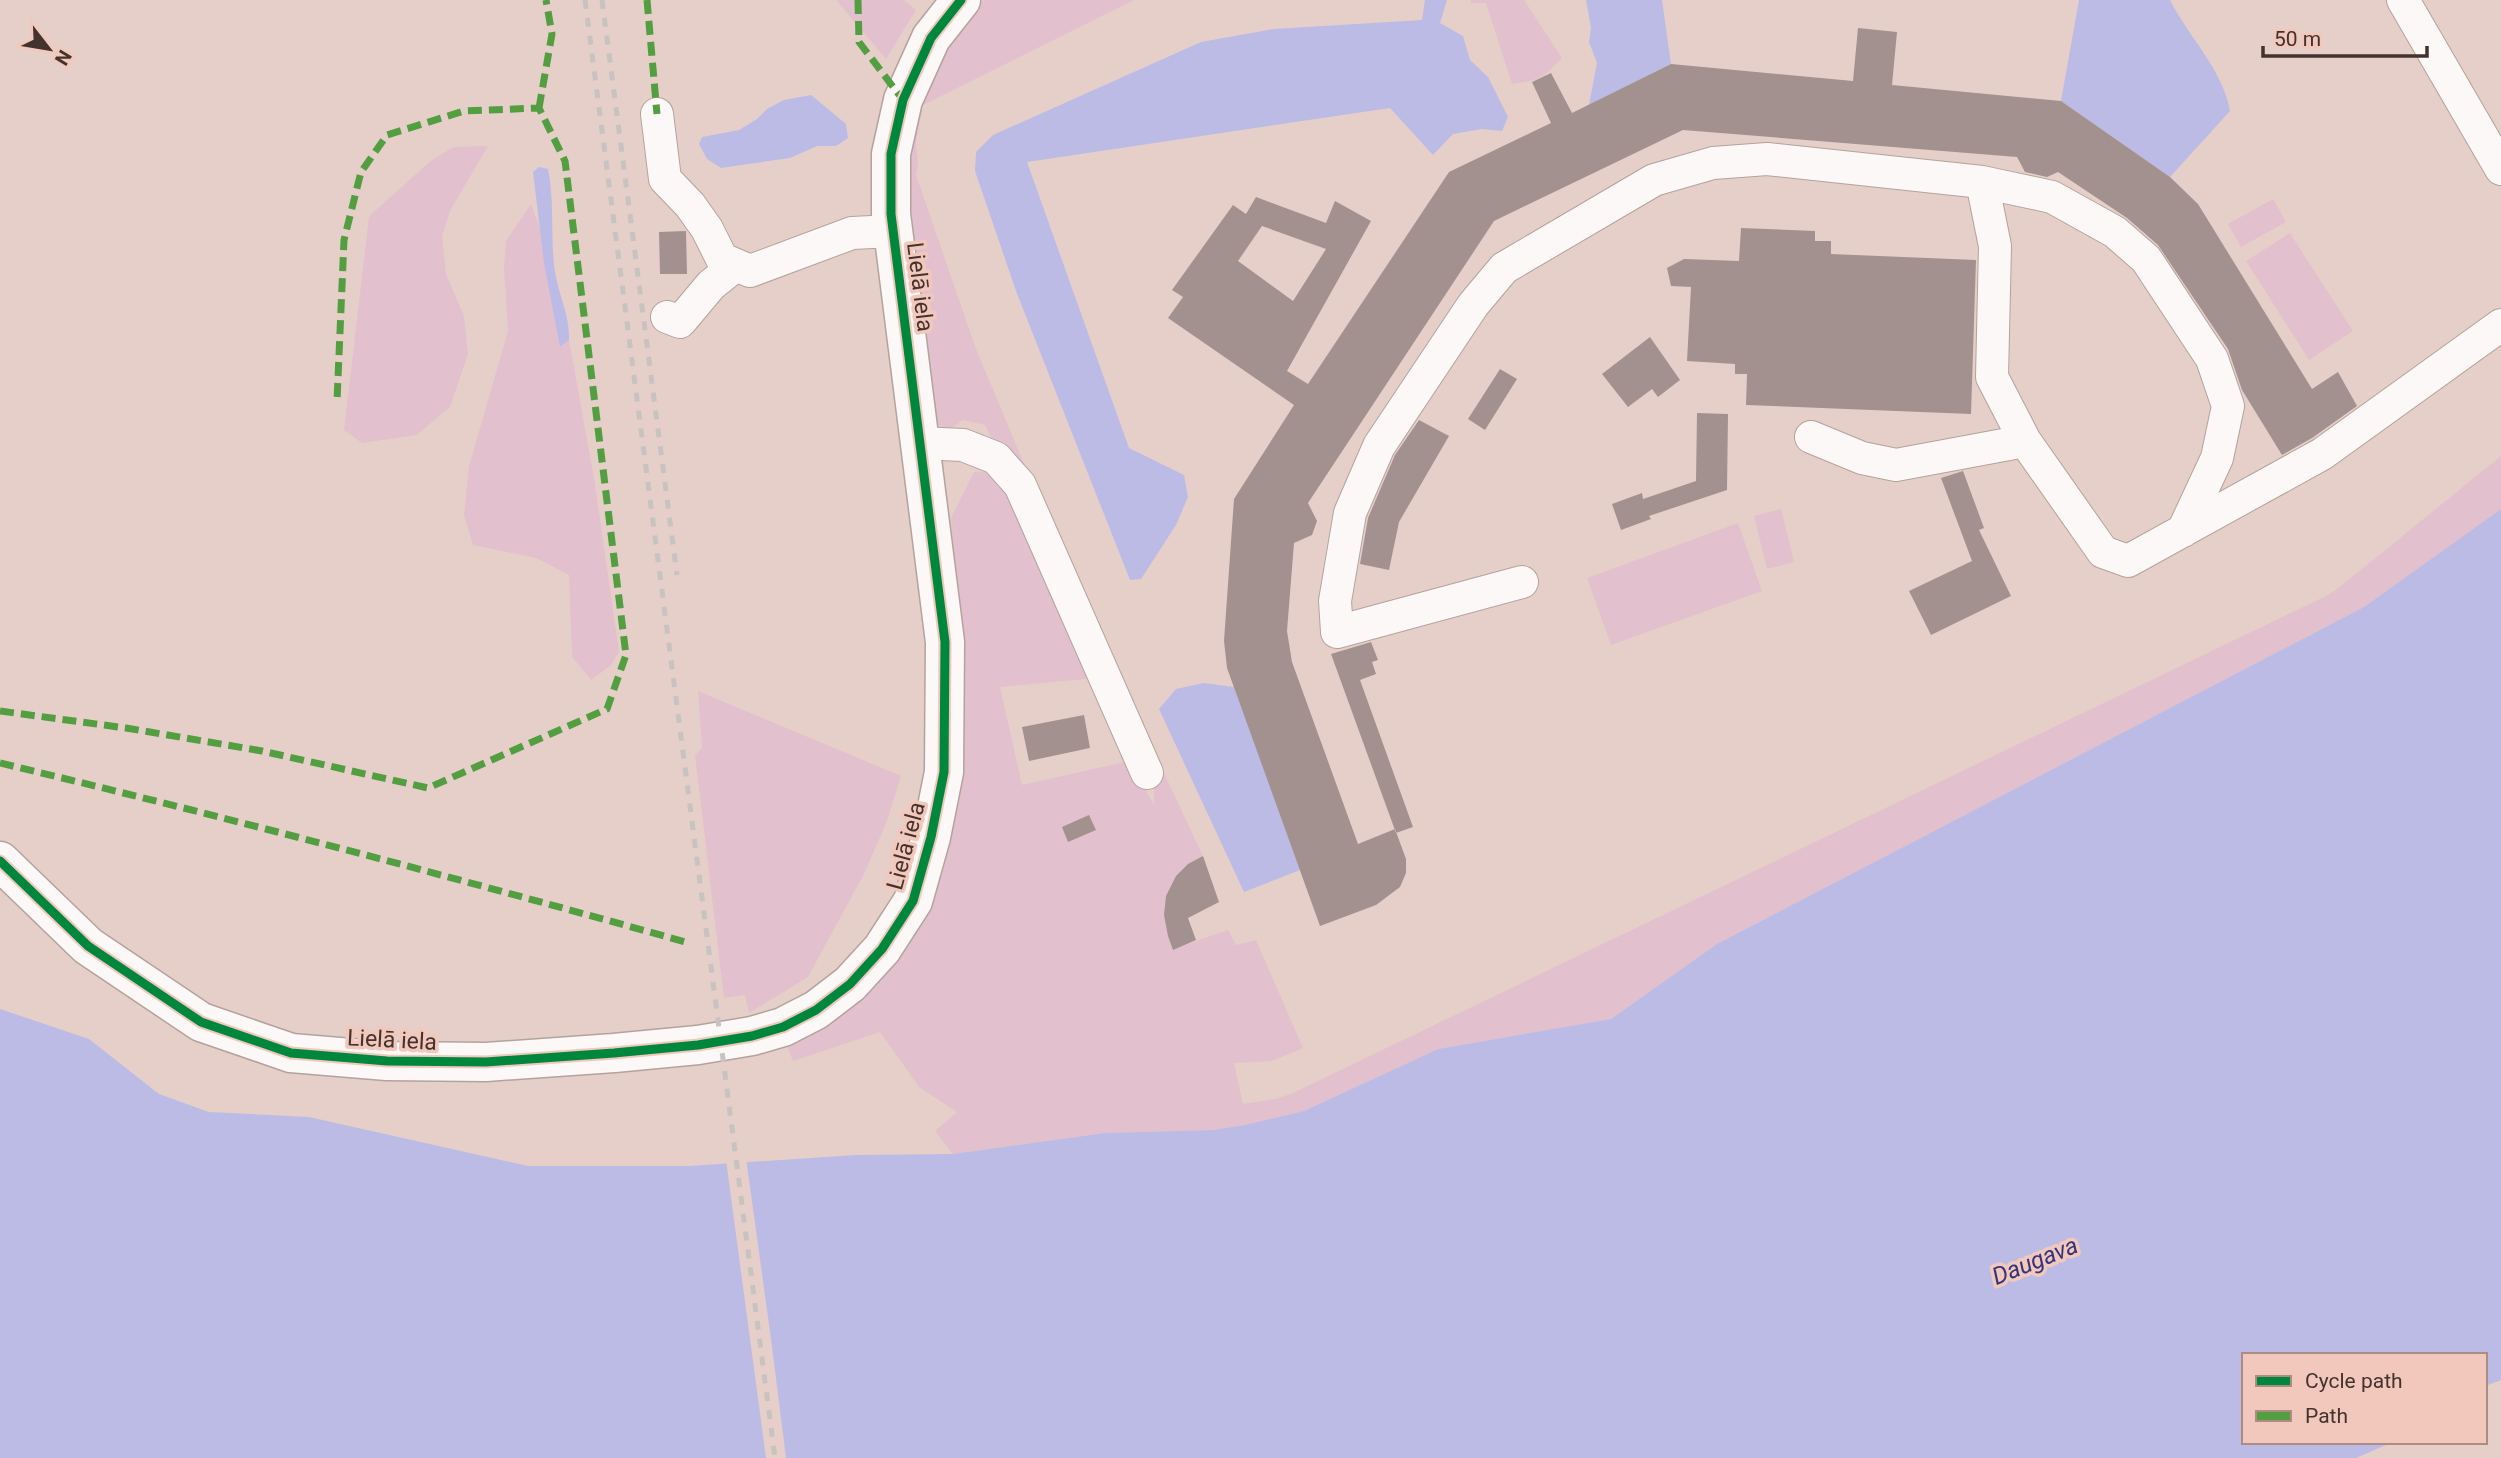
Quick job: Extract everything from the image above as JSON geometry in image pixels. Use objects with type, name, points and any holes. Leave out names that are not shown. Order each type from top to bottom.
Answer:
[{"type":"main road","name":"Lielā iela","points":[[0,861],[88,946],[201,1022],[291,1053],[387,1061],[486,1062],[698,1045],[752,1036],[783,1027],[816,1010],[850,984],[882,948],[912,901],[932,837],[944,772],[946,642],[893,231],[891,154],[903,100],[931,38],[961,0]]},
{"type":"lane","points":[[2403,0],[2501,169]]},
{"type":"lane","points":[[657,114],[665,178],[691,205],[722,259],[750,271],[852,233],[893,231]]},
{"type":"lane","points":[[1522,582],[1337,632],[1335,601],[1350,513],[1379,446],[1473,305],[1504,268],[1654,180],[1713,163],[1767,159],[1982,182],[2052,197],[2115,232],[2146,259],[2211,359],[2228,406],[2217,458],[2183,531]]},
{"type":"lane","points":[[1982,182],[1995,246],[1992,377],[2025,441],[2103,552],[2128,561],[2322,454],[2501,325]]},
{"type":"lane","points":[[667,317],[680,321],[711,285],[736,265]]},
{"type":"lane","points":[[1811,437],[1862,458],[1896,465],[2025,441]]},
{"type":"lane","points":[[920,443],[963,445],[996,458],[1020,485],[1147,773]]},
{"type":"shaded area","points":[[836,0],[904,0],[916,10],[886,59]]},
{"type":"shaded area","points":[[984,0],[1134,0],[923,105],[916,142],[916,175],[976,349],[1069,571],[1203,856],[1188,864],[1164,915],[1173,949],[1228,930],[1236,945],[1256,940],[1303,1048],[1272,1061],[1234,1063],[1243,1104],[1293,1093],[2324,597],[2501,456],[2501,509],[2364,607],[1717,944],[1611,1019],[1438,1049],[1304,1111],[1245,1125],[1213,1130],[1105,1133],[953,1154],[935,1131],[957,1112],[919,1087],[880,1032],[793,1061],[786,1043],[840,1015],[952,823],[964,721],[951,518],[974,472],[998,473],[1095,678],[1000,687],[1022,785],[1129,761],[1154,805],[1154,773],[985,425],[963,420],[949,430],[934,423],[904,213],[909,133],[923,88],[957,28]]},
{"type":"shaded area","points":[[1471,0],[1524,0],[1562,58],[1540,77],[1512,84],[1486,3],[1470,3]]},
{"type":"shaded area","points":[[488,146],[450,211],[442,236],[446,274],[464,316],[468,354],[450,407],[417,435],[362,443],[344,430],[369,216],[432,160],[454,147]]},
{"type":"shaded area","points":[[2273,199],[2286,222],[2241,247],[2228,224]]},
{"type":"shaded area","points":[[531,204],[540,229],[561,347],[569,340],[595,484],[619,652],[611,665],[591,680],[572,657],[569,575],[536,558],[473,545],[464,515],[469,466],[508,331],[504,268],[506,241]]},
{"type":"shaded area","points":[[2290,233],[2353,331],[2309,360],[2246,261]]},
{"type":"shaded area","points":[[1781,509],[1794,562],[1767,569],[1754,516]]},
{"type":"shaded area","points":[[1738,523],[1762,591],[1611,645],[1587,578]]},
{"type":"shaded area","points":[[698,691],[901,776],[887,821],[865,872],[808,977],[749,1013],[745,995],[724,998],[695,755],[702,748]]},
{"type":"water","points":[[1425,0],[1447,0],[1440,23],[1463,36],[1470,60],[1488,77],[1508,117],[1502,131],[1482,129],[1453,134],[1433,155],[1390,108],[1027,162],[1129,448],[1184,475],[1188,497],[1176,525],[1141,579],[1130,580],[1016,291],[975,171],[976,152],[993,135],[1201,42],[1274,29],[1422,20]]},
{"type":"water","points":[[1586,0],[1662,0],[1671,64],[1589,105],[1597,63],[1589,42],[1591,27]]},
{"type":"water","points":[[2079,0],[2170,0],[2213,67],[2230,111],[2170,177],[2061,101]]},
{"type":"water","points":[[811,95],[846,124],[848,138],[836,146],[817,146],[790,158],[721,168],[707,159],[699,144],[702,137],[739,130],[784,100]]},
{"type":"water","points":[[539,167],[548,169],[555,272],[569,331],[569,340],[560,347],[544,263],[533,172]]},
{"type":"water","name":"Daugava","points":[[2501,509],[2501,1380],[2487,1385],[2487,1353],[2242,1353],[2242,1444],[2388,1444],[2356,1458],[0,1458],[0,1009],[89,1039],[159,1094],[209,1112],[309,1117],[528,1166],[689,1166],[856,1155],[953,1154],[1105,1133],[1213,1130],[1245,1125],[1304,1111],[1438,1049],[1611,1019],[1717,944],[2364,607]]},
{"type":"water","points":[[1204,683],[1234,687],[1300,870],[1244,892],[1159,709],[1176,689]]},
{"type":"pier","points":[[746,1158],[786,1458],[766,1458],[726,1160]]},
{"type":"building","points":[[1858,28],[1897,32],[1892,85],[2061,101],[2170,177],[2198,204],[2312,389],[2338,372],[2357,406],[2312,438],[2282,455],[2242,390],[2228,349],[2158,245],[2127,218],[2058,172],[2047,177],[2025,172],[2017,157],[1683,130],[1494,221],[1308,503],[1317,521],[1312,535],[1294,543],[1287,631],[1292,662],[1358,844],[1395,829],[1406,859],[1406,873],[1400,887],[1376,905],[1320,926],[1227,668],[1224,641],[1234,499],[1294,405],[1168,318],[1183,297],[1172,290],[1233,205],[1246,214],[1256,197],[1326,223],[1335,201],[1371,221],[1287,371],[1308,384],[1449,172],[1551,123],[1532,82],[1551,73],[1572,113],[1671,64],[1853,81]],"holes":[[[1262,226],[1326,249],[1293,301],[1238,261]]]},
{"type":"building","points":[[1741,228],[1815,231],[1815,241],[1831,241],[1831,254],[1976,260],[1971,414],[1746,405],[1747,374],[1735,374],[1735,364],[1687,361],[1691,287],[1671,286],[1667,268],[1684,259],[1739,261]]},
{"type":"building","points":[[686,231],[687,274],[660,274],[659,232]]},
{"type":"building","points":[[1650,337],[1680,380],[1658,397],[1652,389],[1628,407],[1602,374]]},
{"type":"building","points":[[1500,369],[1517,379],[1485,430],[1468,419]]},
{"type":"building","points":[[1697,413],[1728,414],[1727,490],[1649,516],[1651,519],[1621,530],[1612,504],[1642,493],[1643,499],[1696,481]]},
{"type":"building","points":[[1419,420],[1449,436],[1399,522],[1389,570],[1360,564],[1368,518],[1395,455]]},
{"type":"building","points":[[1963,471],[1984,528],[1979,530],[2011,596],[1931,635],[1909,591],[1972,561],[1941,478]]},
{"type":"building","points":[[1371,642],[1378,660],[1372,662],[1376,674],[1360,680],[1413,827],[1396,833],[1331,654]]},
{"type":"building","points":[[1084,715],[1090,748],[1029,761],[1022,727]]},
{"type":"building","points":[[1089,815],[1096,830],[1068,842],[1062,827]]},
{"type":"building","points":[[1203,856],[1219,902],[1188,918],[1196,940],[1173,950],[1164,915],[1166,896],[1176,876],[1188,864]]},
{"type":"railway","points":[[585,0],[775,1458]]},
{"type":"railway","points":[[602,0],[677,575]]},
{"type":"marked path","points":[[539,108],[552,34],[546,0]]},
{"type":"marked path","points":[[647,0],[657,114]]},
{"type":"marked path","points":[[858,0],[859,42],[903,100]]},
{"type":"marked path","points":[[0,711],[126,728],[262,751],[428,788],[607,709],[626,655],[565,161],[539,108],[464,111],[387,135],[361,172],[344,240],[337,401]]},
{"type":"marked path","points":[[0,763],[173,805],[689,943]]},
{"type":"cycle path","points":[[0,861],[88,946],[201,1022],[291,1053],[387,1061],[486,1062],[698,1045],[752,1036],[783,1027],[816,1010],[850,984],[882,949],[913,901],[931,837],[944,772],[945,642],[891,214],[891,154],[903,100],[931,38],[961,0]]}]
